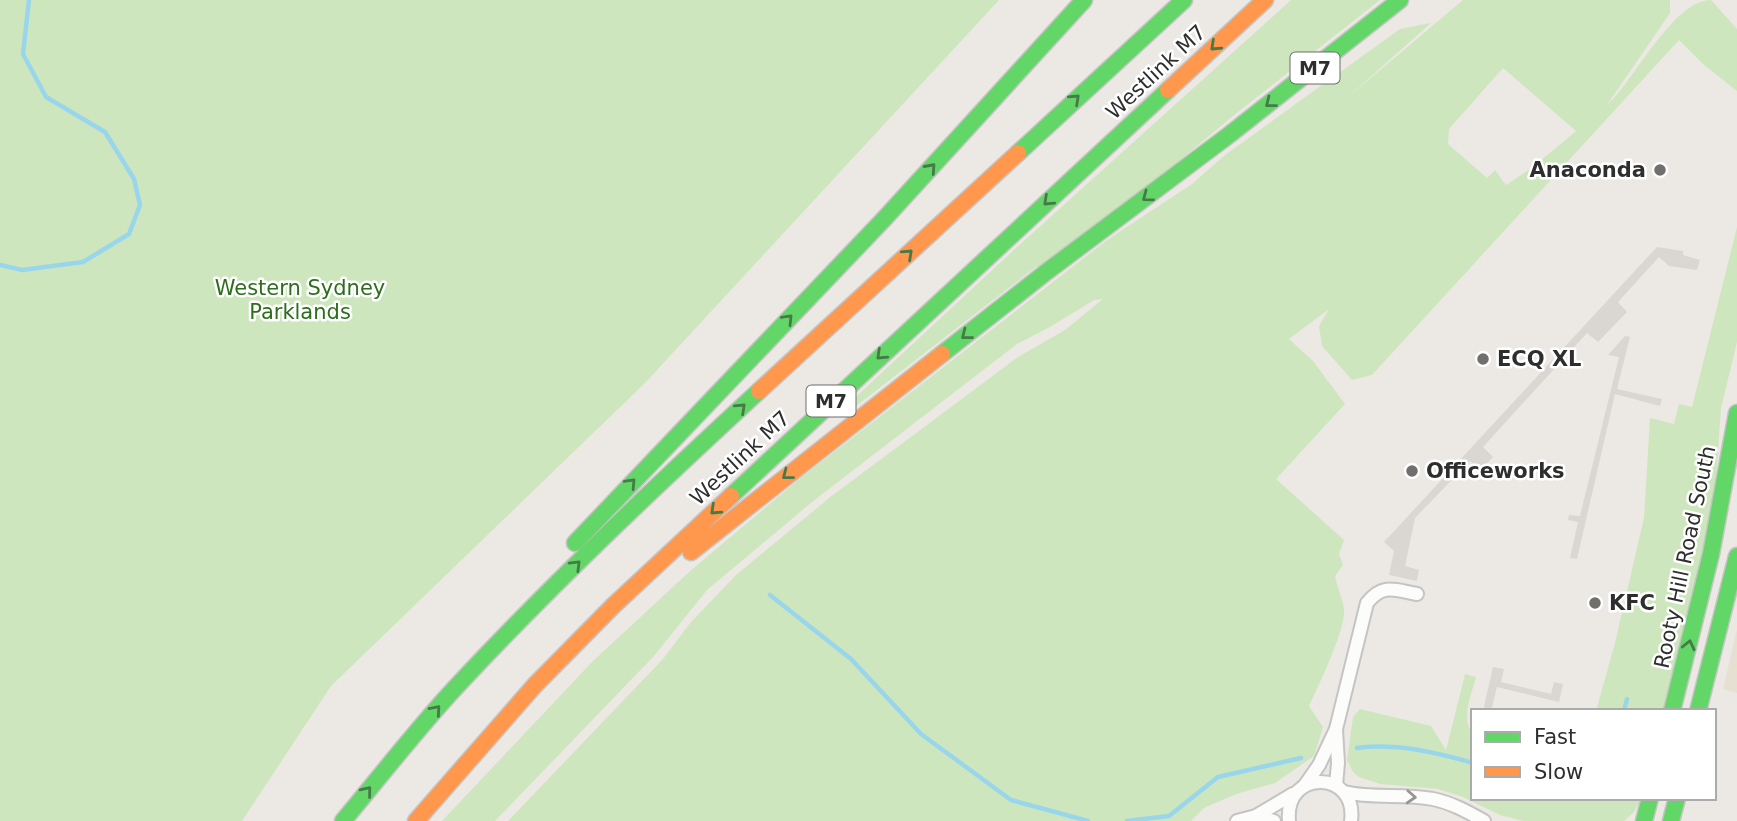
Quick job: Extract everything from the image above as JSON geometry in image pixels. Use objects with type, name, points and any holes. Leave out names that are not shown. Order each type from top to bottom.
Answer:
[{"type":"main road","points":[[510,630],[565,554],[884,218],[1084,0]]},
{"type":"main road","name":"Westlink M7","points":[[343,821],[453,690],[636,505],[1184,0]]},
{"type":"main road","name":"Westlink M7","points":[[416,821],[535,685],[613,606],[1265,0]]},
{"type":"main road","name":"M7","points":[[613,606],[703,543],[1045,273],[1229,135],[1400,0]]},
{"type":"main road","name":"Rooty Hill Road South","points":[[1672,709],[1711,554],[1737,413]]},
{"type":"main road","points":[[1699,709],[1737,556]]},
{"type":"main road","points":[[1671,821],[1676,800]]},
{"type":"street","points":[[1289,821],[1288,811],[1319,765],[1336,729],[1367,603],[1375,593],[1387,588],[1417,594]]},
{"type":"street","points":[[1336,729],[1340,789],[1352,809],[1351,821]]},
{"type":"street","points":[[1237,821],[1256,816],[1301,788],[1326,782],[1363,796],[1431,799],[1460,808],[1484,821]]},
{"type":"street","points":[[1256,816],[1274,821]]},
{"type":"shaded area","points":[[1657,247],[1683,251],[1683,255],[1700,260],[1697,270],[1669,266],[1659,257],[1618,302],[1627,312],[1598,342],[1587,333],[1483,447],[1493,457],[1481,470],[1470,461],[1415,518],[1405,566],[1419,570],[1417,581],[1389,575],[1394,551],[1384,542]]},
{"type":"shaded area","points":[[1625,336],[1630,337],[1617,389],[1662,399],[1660,406],[1615,394],[1577,559],[1570,558],[1578,522],[1568,520],[1569,515],[1580,516],[1619,357],[1608,355]]},
{"type":"shaded area","points":[[1737,629],[1737,693],[1723,689]]},
{"type":"shaded area","points":[[1493,667],[1504,669],[1501,682],[1551,694],[1554,682],[1563,684],[1559,702],[1497,687],[1492,709],[1483,709]]},
{"type":"green space","name":"Western Sydney Parklands","points":[[0,0],[999,0],[645,383],[331,686],[242,821],[0,821]]},
{"type":"green space","points":[[1291,0],[1380,0],[1233,116],[1045,273],[1037,266],[851,410],[846,406],[1016,248]]},
{"type":"green space","points":[[1463,0],[1670,0],[1670,13],[1607,105],[1669,27],[1697,3],[1711,0],[1737,29],[1737,91],[1704,65],[1679,40],[1372,375],[1352,380],[1322,346],[1319,326],[1329,309],[1289,339],[1313,361],[1345,404],[1276,479],[1344,540],[1339,554],[1343,565],[1335,576],[1344,617],[1331,657],[1309,706],[1323,727],[1314,756],[1275,783],[1236,794],[1204,808],[1191,821],[508,821],[663,659],[691,622],[736,575],[829,498],[1018,357],[1065,330],[1103,299],[1094,300],[1017,344],[812,502],[707,590],[654,656],[495,821],[442,821],[593,661],[689,572],[798,480],[1107,240],[1192,184],[1225,155],[1400,29],[1431,23],[1347,98]],"holes":[[[1503,68],[1576,131],[1533,167],[1506,185],[1495,170],[1487,178],[1448,144],[1449,129]]]},
{"type":"green space","points":[[1737,227],[1737,342],[1721,408],[1716,481],[1709,528],[1664,709],[1597,709],[1644,518],[1650,418],[1674,424],[1679,404],[1692,407]]},
{"type":"green space","points":[[1465,674],[1476,677],[1467,713],[1471,731],[1471,800],[1641,800],[1634,812],[1624,821],[1523,821],[1500,815],[1463,797],[1438,789],[1380,784],[1359,777],[1347,760],[1353,717],[1360,709],[1431,726],[1446,750]]},
{"type":"waterway","points":[[0,265],[22,270],[83,262],[129,234],[140,205],[134,179],[105,132],[46,97],[23,54],[29,0]]},
{"type":"waterway","points":[[770,595],[851,659],[921,734],[1011,800],[1088,821]]},
{"type":"waterway","points":[[1624,709],[1627,699]]},
{"type":"waterway","points":[[1357,748],[1415,750],[1471,762]]},
{"type":"waterway","points":[[1127,821],[1169,816],[1218,777],[1301,758]]},
{"type":"traffic: fast","points":[[575,543],[885,218],[1084,0]]},
{"type":"traffic: fast","points":[[1018,153],[1184,0]]},
{"type":"traffic: fast","points":[[942,354],[1229,135],[1400,0]]},
{"type":"traffic: fast","points":[[731,496],[1168,90]]},
{"type":"traffic: fast","points":[[343,821],[427,720],[492,649],[604,536],[759,391]]},
{"type":"traffic: fast","points":[[1672,709],[1711,554],[1737,413]]},
{"type":"traffic: fast","points":[[1699,709],[1737,556]]},
{"type":"traffic: fast","points":[[1644,821],[1649,800]]},
{"type":"traffic: fast","points":[[1671,821],[1676,800]]},
{"type":"traffic: slow","points":[[1168,90],[1265,0]]},
{"type":"traffic: slow","points":[[759,391],[1018,153]]},
{"type":"traffic: slow","points":[[691,552],[942,354]]},
{"type":"traffic: slow","points":[[416,821],[535,685],[613,606],[731,496]]},
{"type":"place","name":"Anaconda","points":[[1660,170]]},
{"type":"place","name":"ECQ XL","points":[[1483,359]]},
{"type":"place","name":"Officeworks","points":[[1412,471]]},
{"type":"place","name":"KFC","points":[[1595,603]]}]
